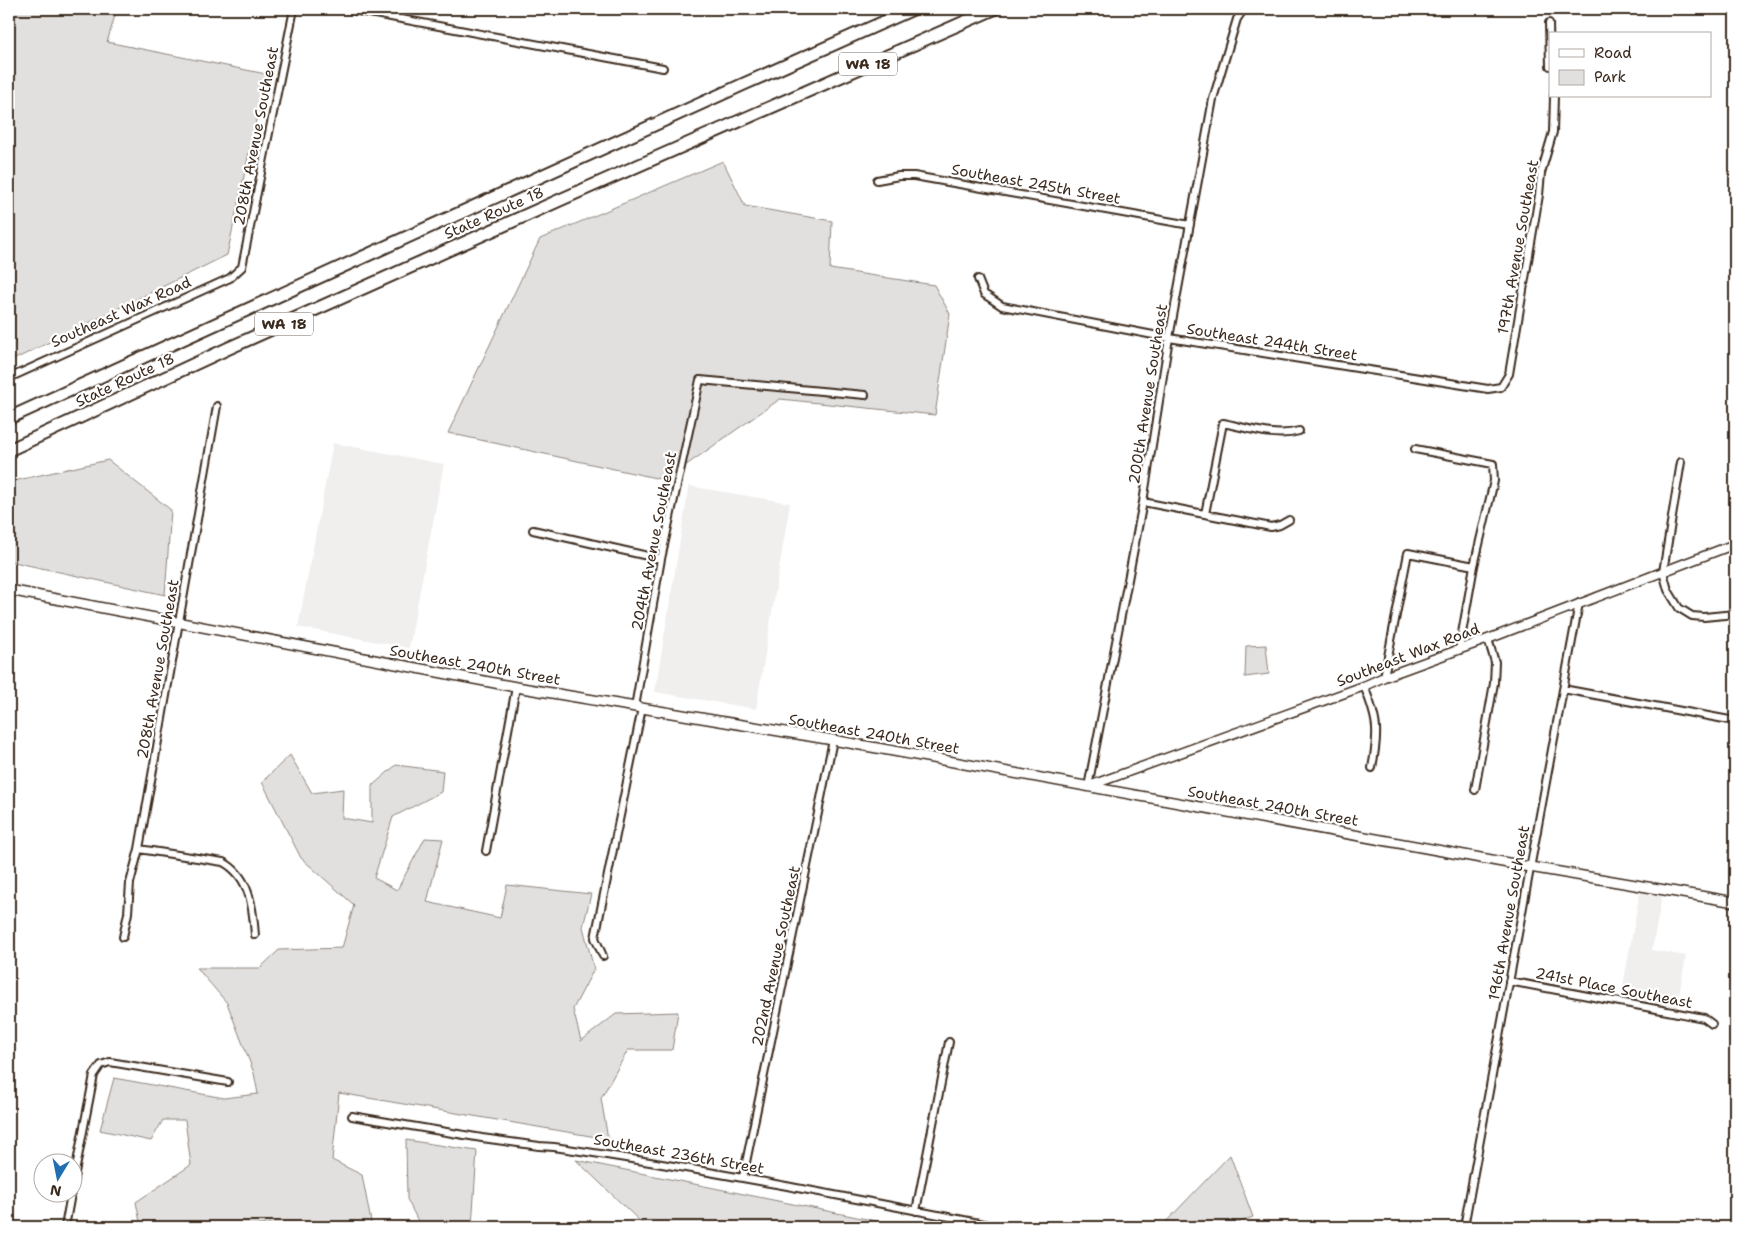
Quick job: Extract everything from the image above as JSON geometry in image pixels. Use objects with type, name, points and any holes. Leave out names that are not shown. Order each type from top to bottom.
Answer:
[{"type":"highway","name":"State Route 18","points":[[9,418],[729,90],[913,9]]},
{"type":"highway","name":"State Route 18","points":[[9,450],[229,348],[994,9]]},
{"type":"main road","name":"Southeast 240th Street","points":[[9,590],[516,687],[833,740],[1530,867],[1735,902]]},
{"type":"street","name":"208th Avenue Southeast","points":[[242,267],[294,9]]},
{"type":"street","points":[[348,9],[663,68]]},
{"type":"street","name":"200th Avenue Southeast","points":[[1088,786],[1143,502],[1169,338],[1213,99],[1237,19],[1244,9]]},
{"type":"street","points":[[1549,24],[1549,32]]},
{"type":"street","name":"197th Avenue Southeast","points":[[1488,389],[1501,388],[1509,374],[1541,173],[1553,132],[1554,98]]},
{"type":"street","name":"Southeast 245th Street","points":[[877,180],[899,176],[914,176],[1190,225]]},
{"type":"street","name":"Southeast Wax Road","points":[[9,378],[230,278],[242,267]]},
{"type":"street","name":"Southeast 244th Street","points":[[978,279],[984,294],[1002,306],[1169,338],[1488,389]]},
{"type":"street","name":"204th Avenue Southeast","points":[[604,956],[596,938],[638,707],[661,559],[700,380],[865,395]]},
{"type":"street","name":"208th Avenue Southeast","points":[[123,937],[128,913],[130,883],[139,849],[217,406]]},
{"type":"street","points":[[1205,514],[1223,423],[1277,433],[1288,434],[1299,431]]},
{"type":"street","points":[[1415,449],[1493,464],[1494,482],[1474,566],[1458,650]]},
{"type":"street","points":[[1681,462],[1662,572],[1673,600],[1684,612],[1698,617],[1735,614]]},
{"type":"street","points":[[1143,502],[1271,527],[1289,520]]},
{"type":"street","points":[[533,530],[661,559]]},
{"type":"street","name":"Southeast Wax Road","points":[[1088,786],[1364,686],[1735,544]]},
{"type":"street","points":[[1384,677],[1408,554],[1474,566]]},
{"type":"street","name":"196th Avenue Southeast","points":[[1464,1227],[1579,603]]},
{"type":"street","points":[[1475,790],[1494,683],[1495,662],[1488,639]]},
{"type":"street","points":[[1364,686],[1376,723],[1376,743],[1372,768]]},
{"type":"street","points":[[486,851],[516,687]]},
{"type":"street","points":[[1563,689],[1735,721]]},
{"type":"street","name":"202nd Avenue Southeast","points":[[743,1177],[833,740]]},
{"type":"street","points":[[139,849],[223,862],[231,866],[237,872],[250,896],[255,935]]},
{"type":"street","name":"241st Place Southeast","points":[[1509,981],[1704,1018],[1712,1024]]},
{"type":"street","points":[[916,1211],[950,1042]]},
{"type":"street","points":[[79,1154],[94,1075],[101,1065],[110,1062],[228,1082]]},
{"type":"street","name":"Southeast 236th Street","points":[[352,1116],[482,1138],[539,1146],[554,1146],[743,1177],[1000,1227]]},
{"type":"street","points":[[65,1227],[69,1204]]},
{"type":"shaded area","points":[[333,443],[444,464],[409,648],[298,627]]},
{"type":"shaded area","points":[[689,486],[790,503],[756,709],[655,692]]},
{"type":"shaded area","points":[[1640,892],[1662,896],[1652,950],[1686,956],[1677,1007],[1621,997]]},
{"type":"green space","points":[[9,9],[117,9],[107,42],[266,74],[227,255],[9,362]]},
{"type":"green space","points":[[723,161],[745,206],[832,221],[830,269],[934,285],[950,314],[935,415],[780,399],[665,480],[448,433],[540,239]]},
{"type":"green space","points":[[108,460],[171,510],[165,595],[9,561],[9,482]]},
{"type":"green space","points":[[1266,645],[1269,674],[1245,677],[1246,646]]},
{"type":"green space","points":[[290,755],[312,793],[343,789],[342,818],[372,823],[372,786],[396,765],[443,771],[441,792],[393,817],[374,878],[397,890],[425,838],[443,839],[427,902],[500,918],[507,885],[591,894],[583,927],[594,969],[573,1009],[581,1041],[616,1014],[678,1012],[672,1050],[628,1050],[601,1098],[608,1139],[339,1093],[332,1160],[362,1175],[372,1227],[271,1227],[270,1224],[242,1227],[141,1227],[136,1202],[191,1165],[185,1120],[163,1120],[151,1141],[100,1130],[114,1078],[224,1098],[258,1094],[254,1073],[227,1003],[197,968],[260,968],[279,950],[342,948],[354,905],[301,858],[262,782]]},
{"type":"green space","points":[[406,1140],[477,1151],[472,1227],[421,1227],[407,1199]]},
{"type":"green space","points":[[1230,1155],[1253,1217],[1226,1227],[1161,1227]]},
{"type":"green space","points":[[576,1160],[906,1227],[646,1227]]}]
